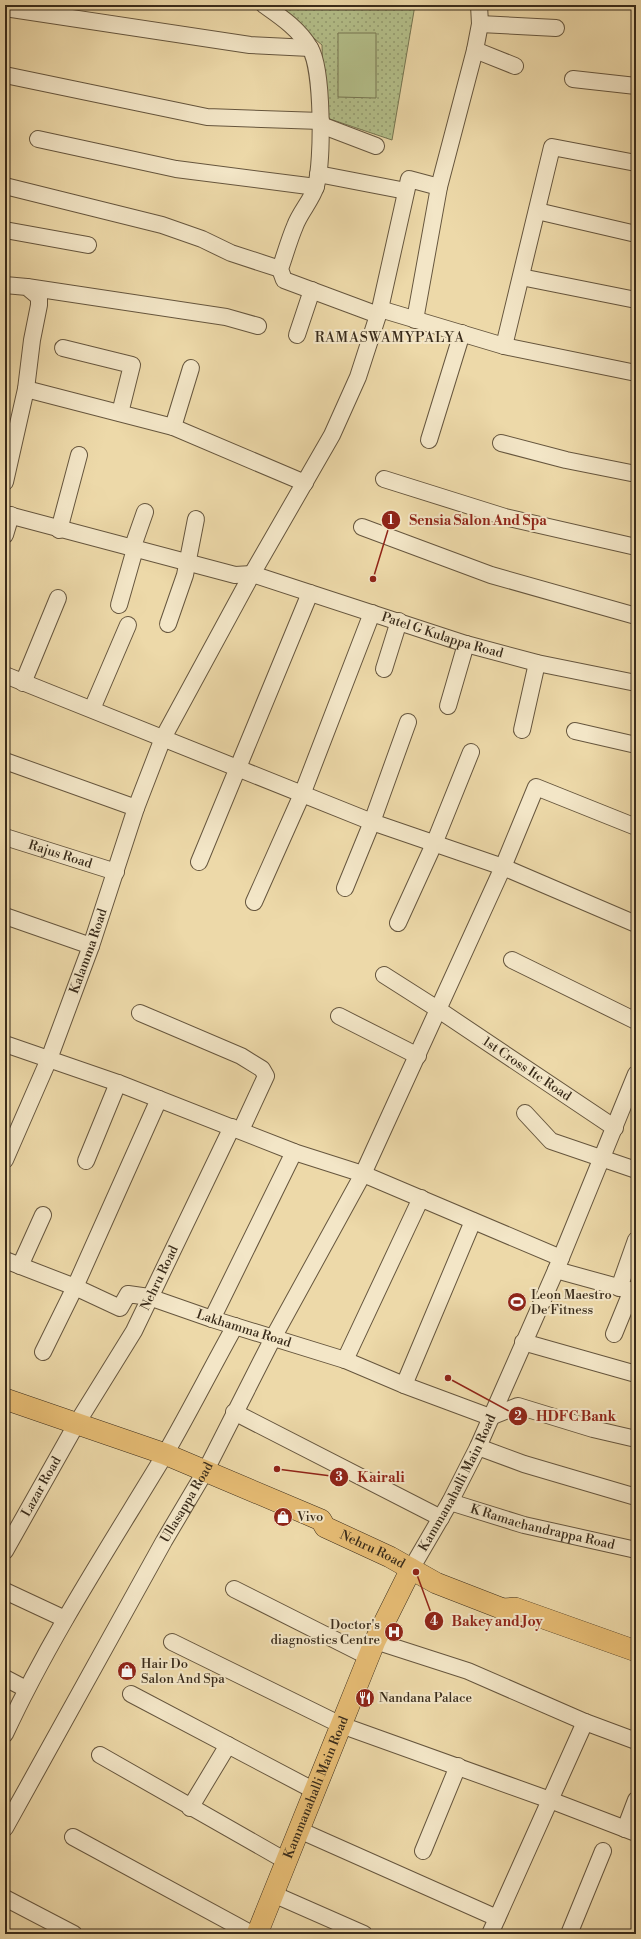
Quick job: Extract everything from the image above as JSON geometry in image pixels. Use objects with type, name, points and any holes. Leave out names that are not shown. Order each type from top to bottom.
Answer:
[{"type":"main road","name":"Nehru Road","points":[[5,1400],[77,1423],[206,1470],[321,1520],[325,1527],[414,1564],[436,1583],[503,1609],[515,1608],[636,1650]]},
{"type":"main road","name":"Kammanahalli Main Road","points":[[257,1934],[372,1649],[414,1564]]},
{"type":"street","points":[[264,5],[285,20],[303,36],[315,57],[321,123],[317,180],[295,225],[280,269],[284,280],[379,312],[415,320],[504,346],[636,373]]},
{"type":"street","points":[[415,320],[439,187],[475,50],[480,24],[479,5]]},
{"type":"street","points":[[5,8],[250,45],[310,48]]},
{"type":"street","points":[[480,24],[556,28]]},
{"type":"street","points":[[475,50],[515,66]]},
{"type":"street","points":[[5,75],[207,117],[321,123],[376,146]]},
{"type":"street","points":[[573,78],[636,86]]},
{"type":"street","points":[[38,139],[176,169],[317,180],[406,191],[409,179],[439,187]]},
{"type":"street","points":[[504,346],[552,147],[636,163]]},
{"type":"street","points":[[5,186],[162,225],[202,239],[231,253],[280,269]]},
{"type":"street","name":"Kalamma Road","points":[[5,1160],[49,1059],[91,946],[136,808],[163,738],[252,574],[306,483],[332,435],[358,377],[379,312],[406,191]]},
{"type":"street","points":[[537,211],[636,234]]},
{"type":"street","points":[[5,230],[88,245]]},
{"type":"street","points":[[521,277],[636,300]]},
{"type":"street","points":[[5,285],[226,316],[258,326]]},
{"type":"street","points":[[5,482],[26,389],[32,340],[39,305],[39,297],[27,287]]},
{"type":"street","points":[[297,335],[312,290]]},
{"type":"street","points":[[429,440],[462,333]]},
{"type":"street","points":[[63,348],[132,365],[120,413]]},
{"type":"street","points":[[173,427],[191,368]]},
{"type":"street","points":[[26,389],[173,427],[306,483]]},
{"type":"street","points":[[501,443],[566,460],[636,474]]},
{"type":"street","points":[[59,530],[80,455]]},
{"type":"street","points":[[384,479],[505,518],[636,547]]},
{"type":"street","points":[[119,605],[145,512]]},
{"type":"street","points":[[5,535],[8,515]]},
{"type":"street","name":"Patel G Kulappa Road","points":[[8,515],[59,530],[235,575],[252,574],[466,644],[537,663],[636,683]]},
{"type":"street","points":[[168,624],[185,575],[196,519]]},
{"type":"street","points":[[362,527],[491,575],[636,616]]},
{"type":"street","points":[[199,862],[310,593]]},
{"type":"street","points":[[23,683],[58,598]]},
{"type":"street","points":[[254,902],[303,792],[372,613]]},
{"type":"street","points":[[384,669],[399,621]]},
{"type":"street","points":[[92,709],[128,625]]},
{"type":"street","points":[[448,706],[466,644]]},
{"type":"street","points":[[522,730],[537,663]]},
{"type":"street","points":[[5,675],[303,792],[372,822],[503,867],[636,924]]},
{"type":"street","points":[[345,888],[372,822],[408,722]]},
{"type":"street","points":[[575,730],[636,745]]},
{"type":"street","points":[[398,923],[434,844],[471,752]]},
{"type":"street","points":[[5,761],[136,808]]},
{"type":"street","name":"Ullasappa Road","points":[[5,1828],[157,1554],[206,1470],[234,1412],[273,1338],[363,1174],[503,867],[536,786],[636,827]]},
{"type":"street","name":"Rajus Road","points":[[5,837],[116,872]]},
{"type":"street","points":[[5,916],[91,946]]},
{"type":"street","points":[[512,960],[636,1021]]},
{"type":"street","name":"1st Cross Itc Road","points":[[384,975],[615,1128]]},
{"type":"street","name":"Nehru Road","points":[[77,1423],[134,1331],[149,1297],[236,1129],[266,1076],[262,1069],[241,1056],[140,1013]]},
{"type":"street","points":[[339,1016],[418,1056]]},
{"type":"street","points":[[5,1044],[118,1083],[294,1152],[363,1174],[473,1221],[559,1264],[629,1290]]},
{"type":"street","name":"Kammanahalli Main Road","points":[[414,1564],[450,1502],[478,1447],[523,1342],[559,1264],[615,1128],[632,1095],[636,1074]]},
{"type":"street","points":[[86,1161],[118,1083]]},
{"type":"street","points":[[43,1352],[75,1287],[159,1099]]},
{"type":"street","points":[[525,1113],[551,1140],[636,1170]]},
{"type":"street","points":[[212,1319],[294,1152]]},
{"type":"street","points":[[345,1360],[421,1198]]},
{"type":"street","points":[[20,1266],[43,1214]]},
{"type":"street","points":[[404,1386],[473,1221]]},
{"type":"street","points":[[614,1334],[629,1290],[636,1240]]},
{"type":"street","name":"Lakhamma Road","points":[[5,1260],[75,1287],[120,1308],[128,1294],[149,1297],[212,1319],[345,1360],[404,1386],[490,1417]]},
{"type":"street","points":[[5,1734],[26,1689],[65,1619],[165,1454],[235,1326]]},
{"type":"street","points":[[523,1342],[636,1374]]},
{"type":"street","points":[[490,1417],[518,1406],[593,1429],[636,1439]]},
{"type":"street","points":[[234,1412],[441,1518]]},
{"type":"street","name":"Lazar Road","points":[[5,1551],[77,1423]]},
{"type":"street","points":[[478,1447],[524,1464],[636,1497]]},
{"type":"street","name":"K Ramachandrappa Road","points":[[450,1502],[524,1525],[636,1550]]},
{"type":"street","points":[[234,1589],[372,1649],[468,1671],[585,1722],[636,1741]]},
{"type":"street","points":[[5,1591],[65,1619]]},
{"type":"street","points":[[172,1642],[341,1724],[550,1800],[630,1831],[636,1800]]},
{"type":"street","points":[[5,1678],[26,1689]]},
{"type":"street","points":[[131,1694],[315,1791]]},
{"type":"street","points":[[490,1934],[585,1722]]},
{"type":"street","points":[[190,1808],[228,1745]]},
{"type":"street","points":[[100,1755],[286,1862]]},
{"type":"street","points":[[423,1851],[458,1766]]},
{"type":"street","points":[[299,1830],[497,1918]]},
{"type":"street","points":[[72,1837],[252,1934]]},
{"type":"street","points":[[569,1934],[603,1851]]},
{"type":"street","points":[[273,1894],[364,1934]]},
{"type":"street","points":[[5,1898],[74,1934]]},
{"type":"green space","points":[[275,5],[415,5],[392,140],[324,117],[322,45]]},
{"type":"green space","points":[[338,33],[376,33],[376,98],[338,97]]},
{"type":"place","name":"Sensia Salon And Spa","points":[[373,579]]},
{"type":"place","name":"Leon Maestro De Fitness","points":[[517,1302]]},
{"type":"place","name":"HDFC Bank","points":[[448,1378]]},
{"type":"place","name":"Kairali","points":[[277,1469]]},
{"type":"place","name":"Vivo","points":[[283,1517]]},
{"type":"place","name":"Bakey and Joy","points":[[416,1572]]},
{"type":"place","name":"Doctor's diagnostics Centre","points":[[394,1632]]},
{"type":"place","name":"Hair Do Salon And Spa","points":[[127,1671]]},
{"type":"place","name":"Nandana Palace","points":[[365,1698]]},
{"type":"district","name":"RAMASWAMYPALYA","points":[[390,338]]}]
